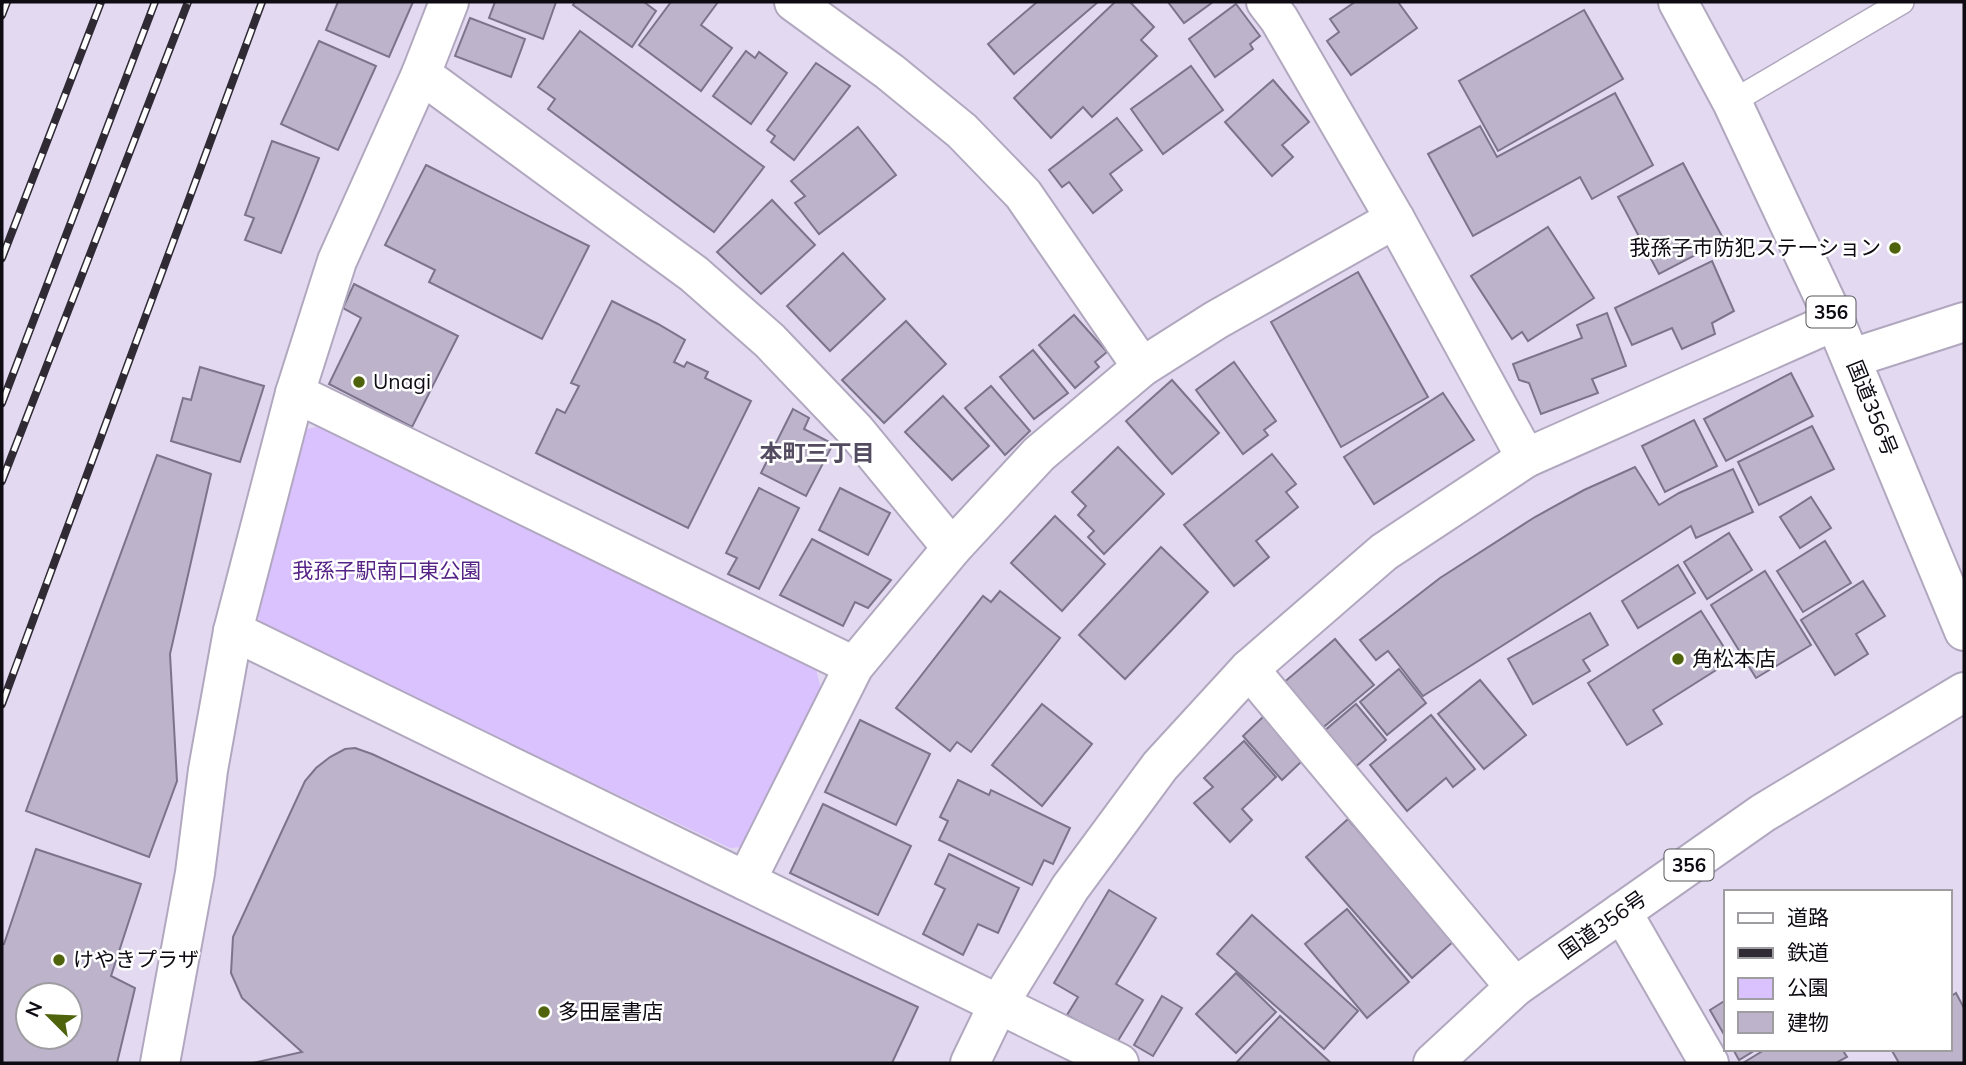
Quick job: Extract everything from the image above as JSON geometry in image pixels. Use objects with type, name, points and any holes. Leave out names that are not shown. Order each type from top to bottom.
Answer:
[{"type":"main road","points":[[160,1063],[195,873],[208,770],[233,631],[295,393],[337,261],[421,74],[449,2]]},
{"type":"main road","points":[[794,2],[890,72],[962,131],[1023,194],[1142,367]]},
{"type":"main road","points":[[1266,2],[1279,19],[1395,219],[1526,458]]},
{"type":"main road","name":"国道356号","points":[[1678,2],[1732,102],[1852,358],[1964,631]]},
{"type":"main road","points":[[421,74],[694,274],[770,341],[855,430],[952,548]]},
{"type":"main road","points":[[746,881],[854,666],[952,548],[1039,454],[1142,367],[1216,320],[1395,219]]},
{"type":"main road","points":[[970,1063],[998,1005],[1070,888],[1160,766],[1249,669],[1384,552],[1526,458],[1835,321]]},
{"type":"main road","points":[[1852,358],[1964,321]]},
{"type":"main road","points":[[295,393],[854,666]]},
{"type":"main road","points":[[233,631],[1119,1063]]},
{"type":"main road","points":[[1249,669],[1515,987]]},
{"type":"main road","name":"国道356号","points":[[1433,1063],[1515,987],[1762,813],[1964,692]]},
{"type":"main road","points":[[1622,912],[1709,1063]]},
{"type":"lane","points":[[1732,102],[1902,2]]},
{"type":"green space","name":"我孫子駅南口東公園","points":[[322,426],[816,669],[822,693],[744,847],[730,848],[261,625],[252,601],[295,431]]},
{"type":"building","points":[[338,2],[413,2],[389,57],[326,30]]},
{"type":"building","points":[[495,2],[556,2],[543,39],[489,18]]},
{"type":"building","points":[[575,2],[644,2],[656,11],[632,47],[573,5]]},
{"type":"building","points":[[671,2],[718,2],[701,25],[732,48],[701,91],[639,45]]},
{"type":"building","points":[[1037,2],[1098,2],[1014,74],[988,44]]},
{"type":"building","points":[[1115,2],[1130,2],[1154,27],[1141,40],[1157,56],[1092,117],[1083,107],[1051,138],[1014,98]]},
{"type":"building","points":[[1168,2],[1213,2],[1184,23]]},
{"type":"building","points":[[1355,2],[1398,2],[1417,28],[1351,75],[1327,41],[1339,32],[1330,19]]},
{"type":"building","points":[[1236,4],[1260,36],[1250,44],[1253,49],[1215,77],[1189,39]]},
{"type":"building","points":[[1584,10],[1623,79],[1498,151],[1459,81]]},
{"type":"building","points":[[470,18],[525,39],[511,77],[455,56]]},
{"type":"building","points":[[580,31],[764,167],[714,232],[548,109],[555,99],[538,87]]},
{"type":"building","points":[[319,41],[376,66],[338,150],[281,124]]},
{"type":"building","points":[[746,51],[755,58],[759,52],[787,73],[751,124],[713,96]]},
{"type":"building","points":[[816,63],[850,86],[794,160],[771,142],[775,136],[767,130]]},
{"type":"building","points":[[1191,66],[1223,110],[1163,154],[1131,109]]},
{"type":"building","points":[[1273,80],[1309,122],[1282,145],[1293,157],[1272,176],[1225,122]]},
{"type":"building","points":[[1615,93],[1653,165],[1592,199],[1580,177],[1473,236],[1428,154],[1480,126],[1497,157]]},
{"type":"building","points":[[1117,118],[1142,150],[1110,174],[1122,190],[1093,213],[1069,182],[1062,187],[1049,170]]},
{"type":"building","points":[[858,127],[896,175],[819,234],[795,203],[805,196],[791,181]]},
{"type":"building","points":[[272,141],[319,158],[281,253],[245,240],[254,218],[245,215]]},
{"type":"building","points":[[1683,163],[1724,240],[1659,274],[1618,197]]},
{"type":"building","points":[[426,165],[589,246],[542,339],[429,282],[435,270],[385,245]]},
{"type":"building","points":[[772,200],[815,245],[761,294],[717,252]]},
{"type":"building","points":[[1548,227],[1594,298],[1528,341],[1522,332],[1512,339],[1471,276]]},
{"type":"building","points":[[843,253],[885,299],[830,351],[787,306]]},
{"type":"building","points":[[1712,261],[1734,311],[1712,323],[1715,334],[1682,349],[1672,328],[1632,345],[1615,308]]},
{"type":"building","points":[[1358,272],[1428,397],[1341,447],[1271,322]]},
{"type":"building","points":[[354,284],[458,336],[412,427],[329,384],[361,318],[343,308]]},
{"type":"building","points":[[612,301],[685,340],[674,362],[684,367],[687,362],[708,372],[705,378],[751,401],[688,528],[536,453],[557,409],[565,413],[579,386],[571,383]]},
{"type":"building","points":[[1607,313],[1626,366],[1592,379],[1598,393],[1541,414],[1529,383],[1519,380],[1513,364],[1582,338],[1577,325]]},
{"type":"building","points":[[1074,315],[1107,352],[1095,362],[1099,367],[1075,388],[1039,345]]},
{"type":"building","points":[[906,321],[946,364],[884,423],[842,380]]},
{"type":"building","points":[[1033,350],[1068,393],[1034,419],[1000,377]]},
{"type":"building","points":[[1234,362],[1276,421],[1264,430],[1268,435],[1243,454],[1196,390]]},
{"type":"building","points":[[200,367],[264,386],[240,462],[171,441],[183,398],[191,400]]},
{"type":"building","points":[[1791,373],[1813,416],[1726,461],[1704,419]]},
{"type":"building","points":[[1172,380],[1219,433],[1172,474],[1126,421]]},
{"type":"building","points":[[991,386],[1030,431],[1005,455],[965,408]]},
{"type":"building","points":[[1443,393],[1474,440],[1374,504],[1344,457]]},
{"type":"building","points":[[943,396],[989,446],[952,480],[905,432]]},
{"type":"building","points":[[793,409],[809,418],[804,429],[833,444],[806,496],[761,473]]},
{"type":"building","points":[[1694,420],[1717,466],[1665,492],[1642,446]]},
{"type":"building","points":[[1812,426],[1834,469],[1759,505],[1738,462]]},
{"type":"building","points":[[1118,447],[1164,494],[1104,554],[1088,537],[1094,531],[1078,515],[1086,506],[1072,492]]},
{"type":"building","points":[[1272,454],[1296,484],[1286,492],[1298,507],[1256,541],[1269,557],[1234,586],[1184,525]]},
{"type":"building","points":[[157,455],[211,474],[170,654],[177,781],[149,857],[26,811]]},
{"type":"building","points":[[1635,467],[1659,505],[1733,469],[1753,512],[1696,538],[1691,526],[1423,696],[1388,651],[1376,660],[1360,640],[1440,578],[1535,517],[1584,490]]},
{"type":"building","points":[[759,488],[799,508],[759,589],[728,574],[737,558],[726,553]]},
{"type":"building","points":[[840,488],[890,513],[868,555],[819,530]]},
{"type":"building","points":[[1811,497],[1831,528],[1800,548],[1780,517]]},
{"type":"building","points":[[1055,516],[1105,564],[1062,611],[1011,563]]},
{"type":"building","points":[[1729,533],[1752,570],[1707,599],[1684,562]]},
{"type":"building","points":[[812,539],[891,580],[868,608],[855,602],[843,626],[780,595]]},
{"type":"building","points":[[1825,541],[1851,583],[1803,612],[1777,571]]},
{"type":"building","points":[[1161,547],[1208,592],[1125,679],[1079,635]]},
{"type":"building","points":[[1678,565],[1695,593],[1638,628],[1622,601]]},
{"type":"building","points":[[1765,571],[1811,645],[1756,678],[1711,605]]},
{"type":"building","points":[[1863,581],[1885,616],[1856,634],[1868,654],[1835,675],[1801,620]]},
{"type":"building","points":[[1000,591],[1060,638],[971,752],[957,742],[950,751],[896,708],[983,596],[991,602]]},
{"type":"building","points":[[1701,611],[1732,660],[1653,710],[1662,724],[1627,745],[1588,683]]},
{"type":"building","points":[[1590,613],[1608,645],[1583,660],[1590,671],[1533,704],[1508,659]]},
{"type":"building","points":[[1335,639],[1374,685],[1320,730],[1282,684]]},
{"type":"building","points":[[1399,669],[1426,703],[1387,735],[1360,702]]},
{"type":"building","points":[[1480,680],[1526,735],[1484,769],[1438,714]]},
{"type":"building","points":[[1042,704],[1092,744],[1042,806],[992,765]]},
{"type":"building","points":[[1356,704],[1386,740],[1353,769],[1323,732]]},
{"type":"building","points":[[1431,715],[1475,769],[1453,787],[1446,778],[1407,811],[1370,765]]},
{"type":"building","points":[[1264,716],[1303,760],[1282,780],[1243,736]]},
{"type":"building","points":[[860,720],[930,754],[896,825],[825,792]]},
{"type":"building","points":[[1244,741],[1276,777],[1242,809],[1252,820],[1230,842],[1194,803],[1213,787],[1204,778]]},
{"type":"building","points":[[355,748],[918,1007],[892,1063],[253,1063],[302,1052],[242,998],[231,973],[233,937],[305,781],[330,757],[345,749]]},
{"type":"building","points":[[958,780],[989,795],[991,790],[1070,828],[1053,864],[1044,860],[1032,885],[939,840],[948,821],[940,817]]},
{"type":"building","points":[[823,804],[911,846],[878,915],[790,873]]},
{"type":"building","points":[[1348,819],[1454,941],[1412,978],[1306,857]]},
{"type":"building","name":"けやきプラザ","points":[[36,849],[141,884],[111,976],[135,988],[117,1063],[2,1063],[2,944]]},
{"type":"building","points":[[949,854],[1019,888],[998,933],[978,924],[963,955],[923,934],[945,889],[935,884]]},
{"type":"building","points":[[1109,890],[1156,918],[1116,984],[1143,1000],[1116,1044],[1067,1015],[1078,997],[1054,983]]},
{"type":"building","points":[[1347,909],[1409,982],[1367,1018],[1305,944]]},
{"type":"building","points":[[1252,915],[1358,1011],[1324,1049],[1217,954]]},
{"type":"building","points":[[1236,973],[1276,1012],[1236,1053],[1196,1014]]},
{"type":"building","points":[[1956,993],[1964,1008],[1964,1063],[1899,1063],[1892,1051],[1952,1051],[1952,996]]},
{"type":"building","points":[[1162,996],[1182,1008],[1153,1056],[1134,1045]]},
{"type":"building","points":[[1724,1001],[1724,1034],[1710,1010]]},
{"type":"building","points":[[1280,1016],[1331,1063],[1236,1063]]},
{"type":"building","points":[[1734,1051],[1754,1051],[1739,1060]]},
{"type":"building","points":[[1763,1051],[1843,1051],[1847,1057],[1836,1063],[1743,1063]]},
{"type":"railway","points":[[2,15],[7,2]]},
{"type":"railway","points":[[2,258],[101,2]]},
{"type":"railway","points":[[2,403],[155,2]]},
{"type":"railway","points":[[2,481],[188,2]]},
{"type":"railway","points":[[2,704],[262,2]]},
{"type":"place","name":"我孫子市防犯ステーション","points":[[1895,248]]},
{"type":"place","name":"Unagi","points":[[359,382]]},
{"type":"place","name":"角松本店","points":[[1678,659]]},
{"type":"place","name":"けやきプラザ","points":[[59,960]]},
{"type":"place","name":"多田屋書店","points":[[544,1012]]},
{"type":"district","name":"本町三丁目","points":[[817,453]]}]
